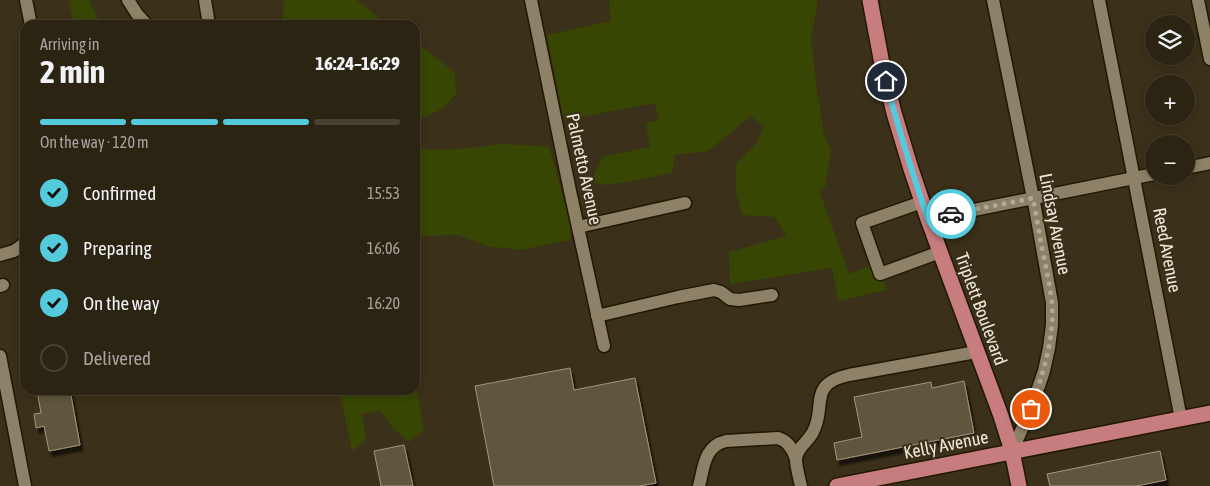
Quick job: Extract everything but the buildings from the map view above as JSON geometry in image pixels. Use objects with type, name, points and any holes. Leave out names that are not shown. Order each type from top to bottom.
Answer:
[{"type":"main road","name":"Triplett Boulevard","points":[[870,0],[882,64],[894,113],[922,202],[1012,451],[1019,486]]},
{"type":"main road","name":"Kelly Avenue","points":[[837,486],[872,483],[1012,451],[1210,413]]},
{"type":"street","points":[[26,0],[30,20]]},
{"type":"street","points":[[128,0],[142,20]]},
{"type":"street","points":[[205,0],[208,20]]},
{"type":"street","name":"Palmetto Avenue","points":[[531,0],[604,346]]},
{"type":"street","name":"Lindsay Avenue","points":[[993,0],[1052,303],[1052,325],[1044,371],[1031,409],[1012,451]]},
{"type":"street","name":"Reed Avenue","points":[[1099,0],[1181,418]]},
{"type":"street","points":[[1198,0],[1210,59]]},
{"type":"street","points":[[1195,166],[1210,163]]},
{"type":"street","points":[[929,222],[949,215],[1145,176]]},
{"type":"street","points":[[922,202],[862,223],[880,274],[940,252]]},
{"type":"street","points":[[578,227],[685,203]]},
{"type":"street","points":[[0,255],[14,251],[20,247]]},
{"type":"street","points":[[597,316],[714,290],[721,292],[730,299],[739,300],[772,295]]},
{"type":"street","points":[[796,459],[798,451],[813,432],[822,392],[836,378],[976,352]]},
{"type":"street","points":[[0,356],[25,486]]},
{"type":"street","points":[[699,486],[709,452],[719,443],[778,438],[790,446],[796,459],[800,486]]},
{"type":"green space","points":[[69,0],[89,0],[99,20],[73,20]]},
{"type":"green space","points":[[285,0],[357,0],[381,20],[283,20]]},
{"type":"green space","points":[[609,0],[818,0],[811,39],[824,134],[831,150],[825,187],[819,190],[849,274],[880,262],[886,290],[838,301],[832,268],[730,284],[729,252],[787,236],[774,217],[742,215],[736,192],[736,164],[756,144],[764,126],[751,116],[708,151],[675,155],[672,173],[603,185],[591,181],[602,157],[650,147],[646,123],[659,120],[655,103],[564,120],[547,35],[611,21]]},
{"type":"green space","points":[[420,45],[455,73],[456,94],[442,109],[420,119]]},
{"type":"green space","points":[[503,144],[549,147],[571,225],[570,240],[520,250],[487,246],[459,235],[420,236],[420,148],[470,148]]},
{"type":"green space","points":[[340,395],[418,395],[424,430],[409,442],[394,429],[379,410],[362,414],[366,440],[352,451]]},
{"type":"way so far","points":[[951,214],[1033,198],[1049,282],[1053,318],[1044,371],[1031,409]]},
{"type":"route","points":[[886,81],[911,169],[929,222],[951,214]]}]
